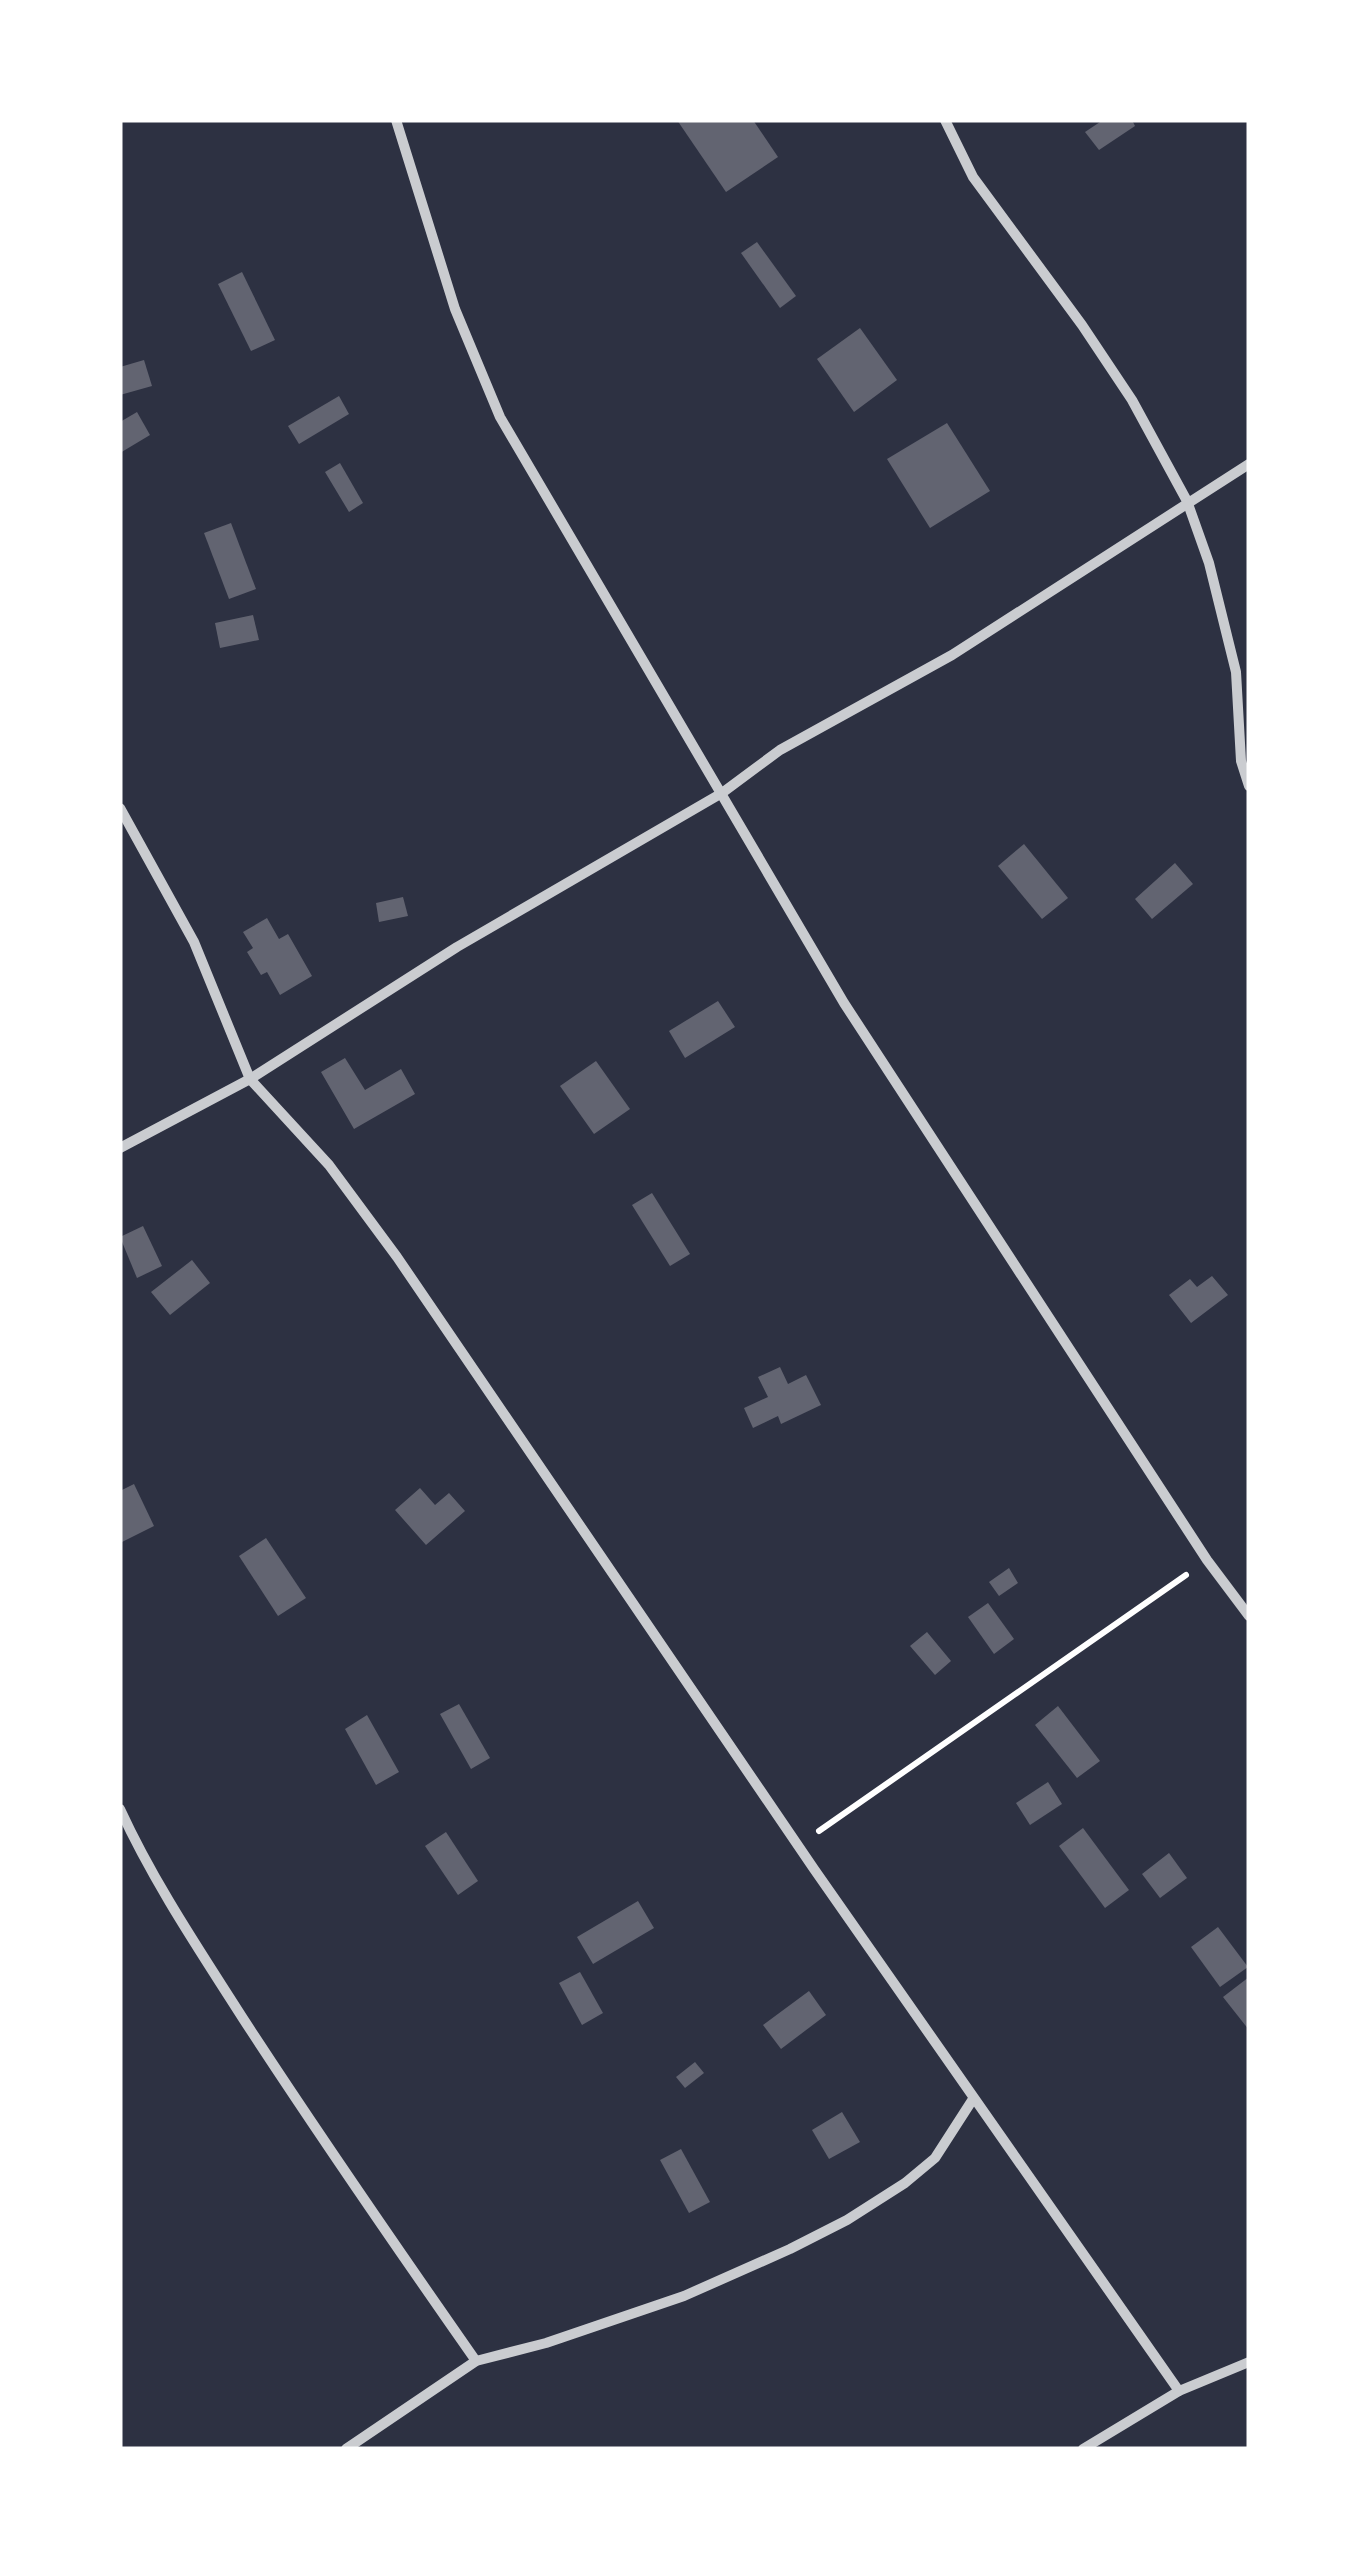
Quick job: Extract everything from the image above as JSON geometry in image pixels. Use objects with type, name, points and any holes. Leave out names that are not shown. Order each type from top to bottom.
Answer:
[{"type":"street","points":[[396,120],[454,310],[500,417],[844,1003],[1207,1560],[1249,1616]]},
{"type":"street","points":[[945,120],[973,176],[1132,400],[1187,501],[1209,563],[1236,672],[1241,761],[1249,786]]},
{"type":"street","points":[[120,1148],[250,1079],[457,947],[722,793],[780,750],[952,655],[1249,464]]},
{"type":"street","points":[[120,808],[194,942],[250,1079],[329,1165],[397,1257],[972,2098],[1178,2390]]},
{"type":"street","points":[[120,1809],[144,1860],[229,1996],[324,2143],[476,2361]]},
{"type":"street","points":[[346,2449],[476,2361],[546,2343],[684,2296],[790,2250],[847,2220],[936,2158],[972,2098]]},
{"type":"street","points":[[1083,2449],[1178,2390],[1249,2362]]},
{"type":"path","points":[[798,1845],[1207,1560]]},
{"type":"building","points":[[677,120],[753,120],[778,157],[726,192]]},
{"type":"building","points":[[1103,120],[1132,120],[1135,126],[1099,150],[1085,132]]},
{"type":"building","points":[[757,242],[796,296],[780,308],[741,253]]},
{"type":"building","points":[[242,272],[275,340],[251,351],[218,284]]},
{"type":"building","points":[[860,328],[897,380],[854,412],[817,359]]},
{"type":"building","points":[[144,360],[152,386],[120,395],[120,367]]},
{"type":"building","points":[[339,396],[349,414],[299,444],[288,426]]},
{"type":"building","points":[[137,412],[150,435],[120,453],[120,422]]},
{"type":"building","points":[[947,423],[990,491],[930,528],[887,459]]},
{"type":"building","points":[[340,463],[363,503],[349,512],[325,472]]},
{"type":"building","points":[[231,523],[256,589],[229,599],[204,533]]},
{"type":"building","points":[[253,615],[259,640],[220,648],[215,623]]},
{"type":"building","points":[[1024,844],[1068,898],[1042,919],[998,866]]},
{"type":"building","points":[[1175,863],[1193,884],[1152,919],[1135,899]]},
{"type":"building","points":[[403,897],[408,916],[379,922],[376,903]]},
{"type":"building","points":[[267,918],[279,939],[288,934],[312,976],[280,995],[267,972],[261,975],[247,952],[253,948],[243,932]]},
{"type":"building","points":[[718,1001],[735,1027],[685,1058],[669,1031]]},
{"type":"building","points":[[345,1058],[365,1090],[401,1069],[415,1094],[354,1129],[321,1072]]},
{"type":"building","points":[[596,1061],[630,1109],[594,1134],[560,1086]]},
{"type":"building","points":[[652,1193],[690,1254],[670,1266],[632,1205]]},
{"type":"building","points":[[143,1226],[162,1266],[137,1278],[120,1237]]},
{"type":"building","points":[[192,1260],[210,1283],[170,1315],[151,1292]]},
{"type":"building","points":[[1212,1276],[1228,1295],[1191,1323],[1169,1295],[1190,1279],[1197,1287]]},
{"type":"building","points":[[780,1367],[788,1384],[806,1375],[821,1405],[781,1424],[778,1416],[753,1428],[744,1408],[768,1397],[758,1377]]},
{"type":"building","points":[[134,1484],[154,1526],[120,1543],[120,1491]]},
{"type":"building","points":[[420,1488],[435,1505],[449,1493],[465,1511],[426,1545],[395,1510]]},
{"type":"building","points":[[266,1538],[306,1598],[278,1616],[239,1556]]},
{"type":"building","points":[[1009,1568],[1018,1583],[999,1596],[989,1582]]},
{"type":"building","points":[[988,1603],[1014,1639],[994,1654],[968,1617]]},
{"type":"building","points":[[927,1632],[951,1661],[935,1675],[910,1646]]},
{"type":"building","points":[[459,1704],[490,1758],[471,1769],[440,1714]]},
{"type":"building","points":[[1058,1706],[1100,1761],[1077,1778],[1035,1725]]},
{"type":"building","points":[[367,1715],[399,1772],[376,1785],[345,1729]]},
{"type":"building","points":[[1048,1782],[1062,1804],[1030,1825],[1016,1803]]},
{"type":"building","points":[[1083,1828],[1129,1890],[1105,1908],[1059,1846]]},
{"type":"building","points":[[446,1832],[478,1881],[458,1895],[425,1846]]},
{"type":"building","points":[[1169,1853],[1187,1878],[1160,1898],[1142,1874]]},
{"type":"building","points":[[638,1901],[654,1928],[593,1964],[577,1937]]},
{"type":"building","points":[[1218,1927],[1248,1967],[1220,1987],[1191,1947]]},
{"type":"building","points":[[580,1972],[603,2013],[582,2025],[559,1983]]},
{"type":"building","points":[[1249,1977],[1249,2030],[1223,1997]]},
{"type":"building","points":[[809,1991],[826,2015],[781,2049],[763,2025]]},
{"type":"building","points":[[695,2062],[704,2073],[685,2088],[676,2077]]},
{"type":"building","points":[[842,2112],[860,2142],[829,2159],[812,2130]]},
{"type":"building","points":[[681,2149],[710,2202],[689,2213],[660,2160]]}]
